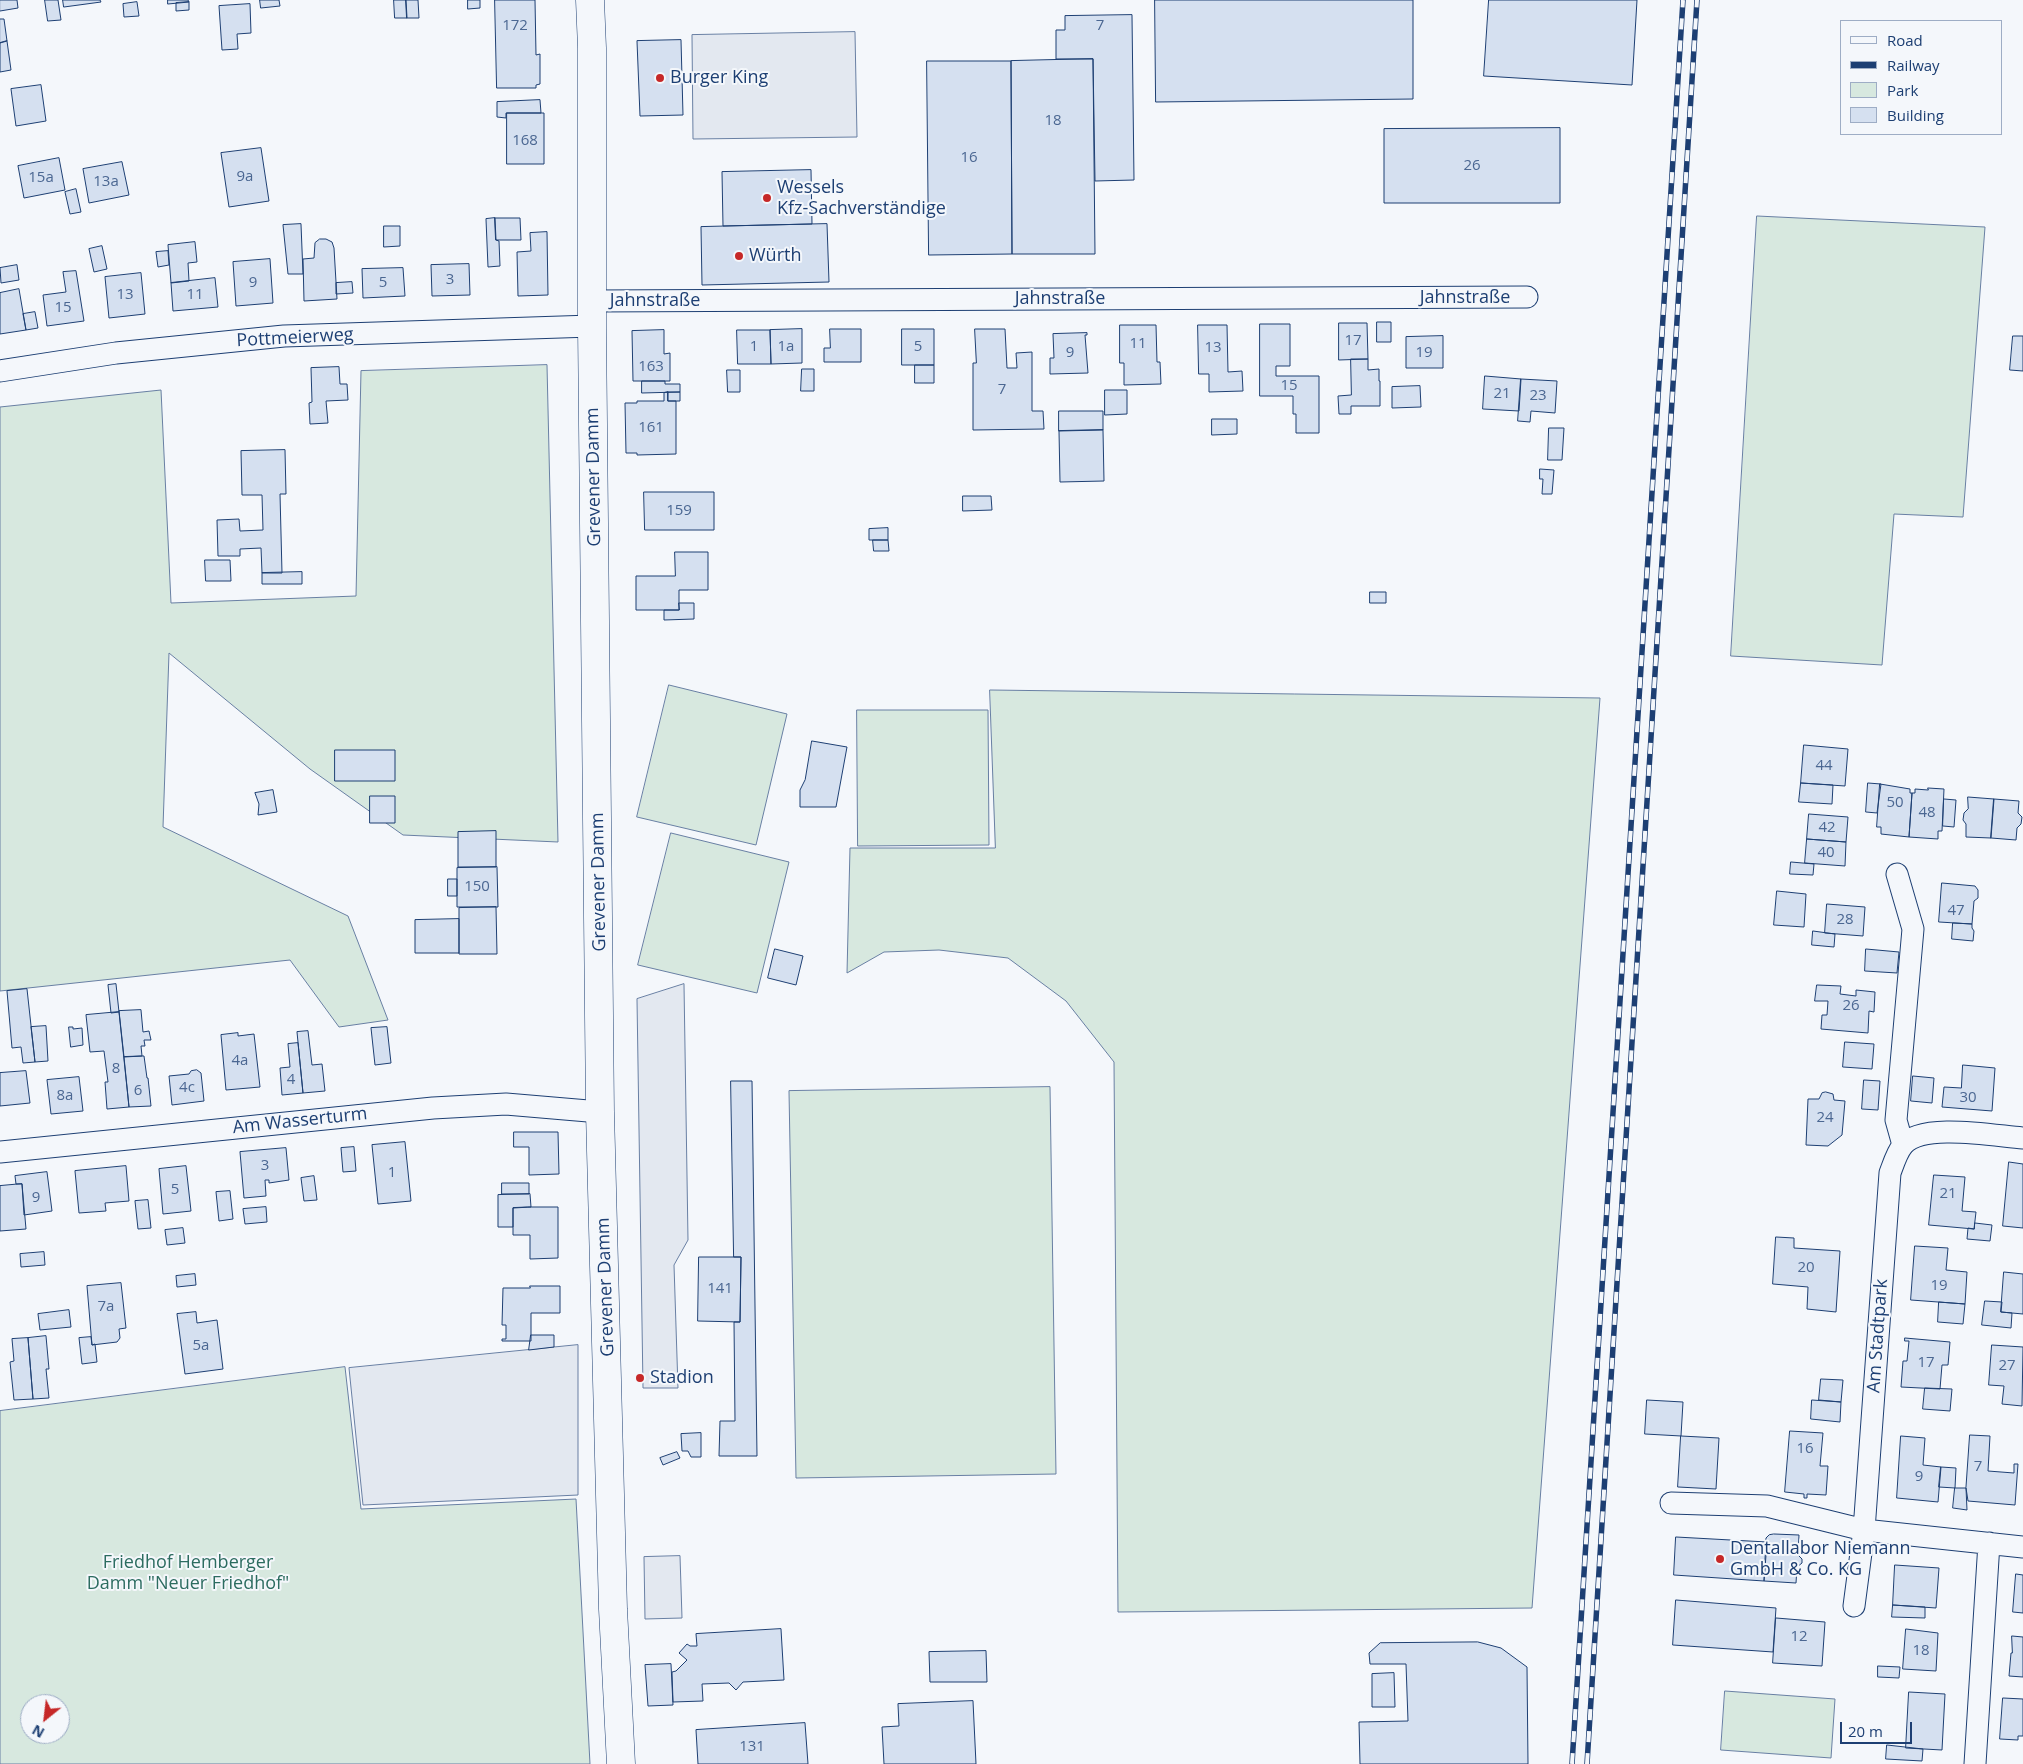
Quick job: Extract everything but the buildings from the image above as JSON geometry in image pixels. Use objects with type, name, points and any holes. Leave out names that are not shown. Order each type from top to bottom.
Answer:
[{"type":"main road","name":"Grevener Damm","points":[[590,0],[592,48],[592,314],[600,1112],[613,1609],[620,1764]]},
{"type":"street","name":"Jahnstraße","points":[[592,314],[1527,298]]},
{"type":"street","name":"Pottmeierweg","points":[[0,371],[116,353],[284,336],[592,314]]},
{"type":"street","points":[[1897,874],[1913,929],[1896,1120],[1903,1145],[1922,1134],[1946,1131],[2023,1138]]},
{"type":"street","name":"Am Wasserturm","points":[[0,1152],[434,1108],[506,1104],[600,1112]]},
{"type":"street","name":"Am Stadtpark","points":[[1854,1606],[1864,1530],[1890,1173],[1903,1145]]},
{"type":"street","points":[[1671,1503],[1767,1506],[1864,1530],[2023,1546]]},
{"type":"street","points":[[1975,1764],[1989,1543]]},
{"type":"green space","points":[[1757,216],[1985,227],[1963,517],[1894,514],[1882,665],[1731,656]]},
{"type":"green space","points":[[547,365],[558,842],[403,835],[310,769],[169,653],[163,827],[348,916],[388,1020],[339,1027],[290,960],[0,991],[0,407],[161,390],[171,603],[356,596],[361,371]]},
{"type":"green space","points":[[669,685],[787,714],[756,845],[637,817]]},
{"type":"green space","points":[[990,690],[1600,698],[1532,1608],[1118,1612],[1114,1062],[1066,1001],[1008,958],[939,950],[884,952],[847,973],[850,848],[995,848]]},
{"type":"green space","points":[[857,710],[988,710],[989,845],[858,846]]},
{"type":"green space","points":[[671,833],[789,862],[757,993],[638,965]]},
{"type":"green space","points":[[1050,1087],[1056,1474],[796,1478],[789,1091]]},
{"type":"green space","name":"Friedhof Hemberger Damm \"Neuer Friedhof\"","points":[[345,1367],[361,1509],[576,1499],[590,1764],[0,1764],[0,1411]]},
{"type":"green space","points":[[1725,1691],[1835,1699],[1831,1758],[1721,1750]]},
{"type":"shaded area","points":[[855,32],[857,137],[693,139],[692,35]]},
{"type":"shaded area","points":[[684,984],[688,1240],[674,1265],[678,1388],[643,1388],[637,999]]},
{"type":"shaded area","points":[[578,1345],[578,1495],[363,1505],[349,1368]]},
{"type":"shaded area","points":[[680,1556],[682,1618],[645,1619],[644,1557]]},
{"type":"railway","points":[[1572,1764],[1683,0]]},
{"type":"railway","points":[[1587,1764],[1697,0]]},
{"type":"place","name":"Burger King","points":[[660,78]]},
{"type":"place","name":"Wessels Kfz-Sachverständige","points":[[767,198]]},
{"type":"place","name":"Würth","points":[[739,256]]},
{"type":"place","name":"Stadion","points":[[640,1378]]},
{"type":"place","name":"Dentallabor Niemann GmbH & Co. KG","points":[[1720,1559]]}]
